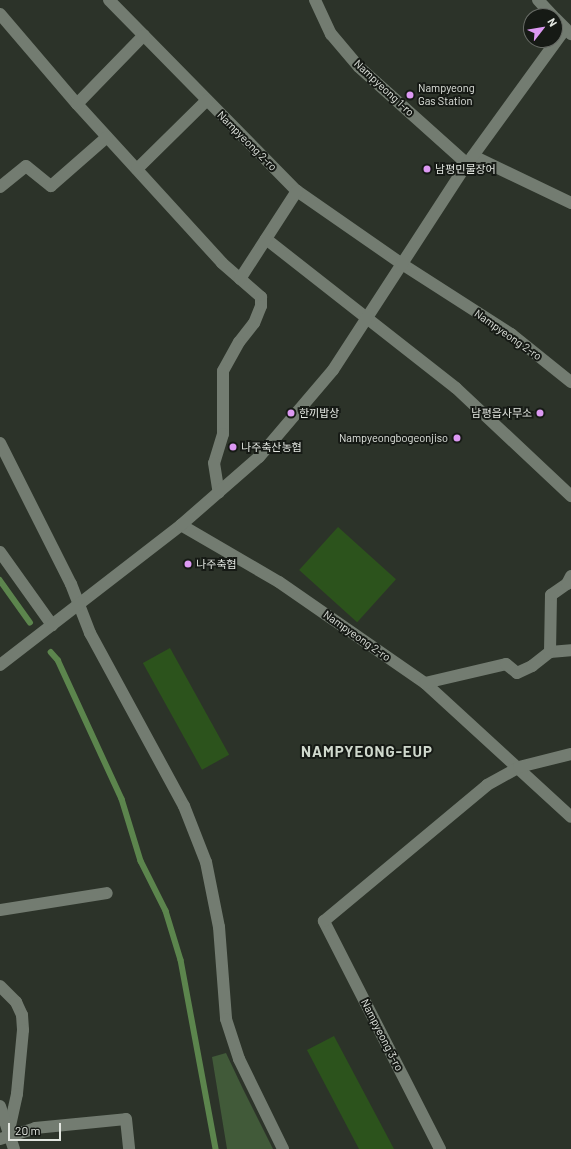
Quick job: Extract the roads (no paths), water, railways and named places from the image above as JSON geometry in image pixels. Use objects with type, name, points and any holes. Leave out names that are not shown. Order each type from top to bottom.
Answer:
[{"type":"street","name":"Nampyeong 2-ro","points":[[108,0],[298,191],[402,264],[511,334],[571,382]]},
{"type":"street","name":"Nampyeong 1-ro","points":[[315,0],[331,34],[359,67],[470,160]]},
{"type":"street","points":[[538,0],[546,8]]},
{"type":"street","points":[[0,14],[77,104],[222,263],[261,297],[261,306],[254,323],[239,342],[223,371],[224,434],[214,463],[219,493]]},
{"type":"street","points":[[0,665],[181,525],[259,457],[310,399],[366,319],[470,160],[568,32]]},
{"type":"street","points":[[77,104],[144,35]]},
{"type":"street","points":[[137,169],[207,100]]},
{"type":"street","points":[[0,187],[26,166],[51,186],[107,137]]},
{"type":"street","points":[[470,160],[571,203]]},
{"type":"street","points":[[240,279],[298,191]]},
{"type":"street","points":[[266,239],[366,319],[456,388],[571,496]]},
{"type":"street","points":[[0,443],[80,604],[90,633],[184,806],[206,862],[218,927],[226,1019],[239,1059],[283,1149]]},
{"type":"street","name":"Nampyeong 2-ro","points":[[181,525],[279,582],[425,683],[519,767],[571,817]]},
{"type":"street","points":[[0,552],[52,625]]},
{"type":"street","points":[[550,652],[552,595],[567,584],[571,576]]},
{"type":"street","points":[[425,683],[506,664],[517,674],[550,652],[571,650]]},
{"type":"street","points":[[519,767],[571,754]]},
{"type":"street","name":"Nampyeong 3-ro","points":[[440,1149],[324,921],[487,785],[519,767]]},
{"type":"street","points":[[0,910],[107,893]]},
{"type":"street","points":[[0,986],[16,1002],[22,1015],[23,1030],[17,1094],[4,1137]]},
{"type":"street","points":[[0,1106],[4,1137],[14,1149]]},
{"type":"street","points":[[4,1137],[35,1128],[126,1119],[129,1149]]},
{"type":"waterway","points":[[0,580],[30,622]]},
{"type":"waterway","points":[[51,652],[58,660],[122,799],[141,861],[166,911],[181,960],[216,1149]]},
{"type":"place","name":"Nampyeong Gas Station","points":[[410,95]]},
{"type":"place","name":"남평민물장어","points":[[427,169]]},
{"type":"place","name":"한끼밥상","points":[[291,413]]},
{"type":"place","name":"남평읍사무소","points":[[540,413]]},
{"type":"place","name":"Nampyeongbogeonjiso","points":[[457,438]]},
{"type":"place","name":"나주축산농협","points":[[233,447]]},
{"type":"place","name":"나주축협","points":[[188,564]]},
{"type":"district","name":"NAMPYEONG-EUP","points":[[367,752]]}]
